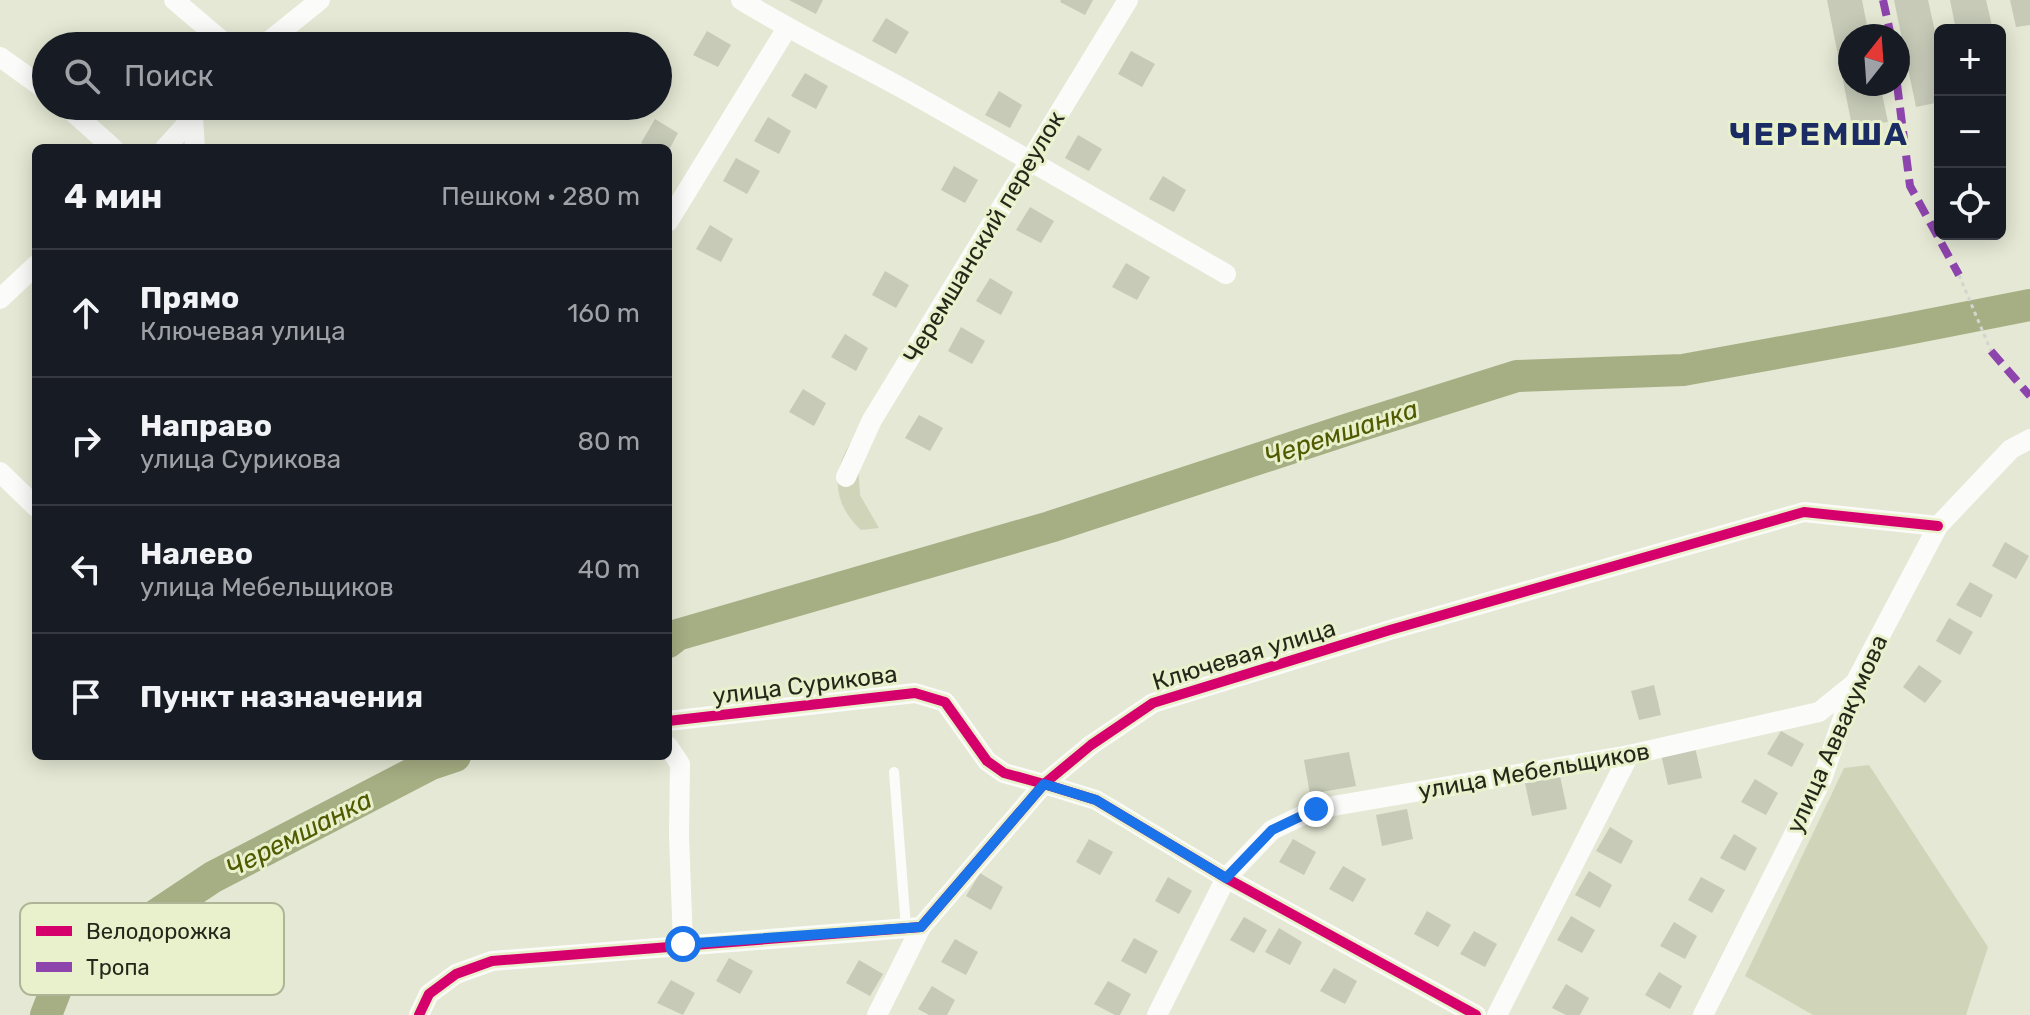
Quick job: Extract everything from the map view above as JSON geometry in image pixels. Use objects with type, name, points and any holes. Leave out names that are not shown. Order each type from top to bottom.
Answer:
[{"type":"street","points":[[174,0],[212,32]]},
{"type":"street","points":[[280,32],[320,0]]},
{"type":"street","points":[[741,0],[1226,274]]},
{"type":"street","name":"Черемшанский переулок","points":[[846,477],[872,420],[1128,0]]},
{"type":"street","points":[[672,215],[787,28]]},
{"type":"street","points":[[0,57],[32,80]]},
{"type":"street","points":[[82,120],[109,144]]},
{"type":"street","points":[[169,144],[191,120]]},
{"type":"street","points":[[195,144],[197,120]]},
{"type":"street","points":[[0,299],[32,269]]},
{"type":"street","name":"улица Аввакумова","points":[[1703,1015],[1822,779],[1855,683],[1938,526],[2011,449],[2030,439]]},
{"type":"street","points":[[0,472],[32,503]]},
{"type":"street","name":"Ключевая улица","points":[[877,1015],[914,927],[1044,784],[1091,745],[1153,703],[1390,630],[1804,512],[1938,526]]},
{"type":"street","name":"улица Мебельщиков","points":[[1157,1015],[1226,878],[1272,830],[1316,809],[1629,755],[1819,712],[1855,683]]},
{"type":"street","name":"улица Сурикова","points":[[672,721],[915,693],[945,702],[987,761],[1004,773],[1096,800],[1226,878],[1476,1015]]},
{"type":"street","points":[[672,752],[680,764],[683,944]]},
{"type":"street","points":[[1497,1015],[1629,755]]},
{"type":"street","points":[[419,1015],[429,994],[456,974],[492,961],[914,927]]},
{"type":"lane","points":[[894,772],[914,927]]},
{"type":"path","points":[[1959,275],[1991,351]]},
{"type":"green space","points":[[853,439],[860,495],[879,528],[861,530],[851,520],[840,498],[838,475]]},
{"type":"green space","points":[[1869,765],[1988,947],[1966,1015],[1813,1015],[1745,976],[1844,768]]},
{"type":"building","points":[[789,0],[823,0],[816,14]]},
{"type":"building","points":[[1061,0],[1093,0],[1085,15]]},
{"type":"building","points":[[1827,0],[1862,0],[1867,24],[1838,24],[1838,55]]},
{"type":"building","points":[[1894,0],[1928,0],[1934,27],[1934,103],[1916,107],[1910,78],[1910,24],[1899,24]]},
{"type":"building","points":[[1950,0],[1986,0],[1992,24],[1955,24]]},
{"type":"building","points":[[2010,0],[2030,0],[2030,25],[2016,27]]},
{"type":"building","points":[[886,18],[909,32],[896,54],[872,41]]},
{"type":"building","points":[[707,31],[731,45],[718,67],[693,55]]},
{"type":"building","points":[[1131,51],[1155,64],[1142,87],[1118,74]]},
{"type":"building","points":[[805,73],[828,86],[816,109],[791,96]]},
{"type":"building","points":[[999,91],[1022,105],[1010,128],[985,115]]},
{"type":"building","points":[[1846,96],[1883,96],[1888,122],[1852,126]]},
{"type":"building","points":[[768,117],[791,131],[779,154],[754,141]]},
{"type":"building","points":[[654,120],[678,133],[672,144],[641,143]]},
{"type":"building","points":[[1078,135],[1102,149],[1089,171],[1065,158]]},
{"type":"building","points":[[736,158],[760,171],[747,194],[723,181]]},
{"type":"building","points":[[954,166],[978,180],[965,203],[941,190]]},
{"type":"building","points":[[1163,176],[1186,190],[1174,212],[1149,199]]},
{"type":"building","points":[[1030,207],[1054,221],[1041,243],[1016,230]]},
{"type":"building","points":[[710,225],[733,239],[721,262],[696,249]]},
{"type":"building","points":[[1126,263],[1150,277],[1137,300],[1112,287]]},
{"type":"building","points":[[885,271],[909,285],[896,308],[872,295]]},
{"type":"building","points":[[990,278],[1013,292],[1001,315],[976,301]]},
{"type":"building","points":[[961,327],[985,341],[972,364],[948,351]]},
{"type":"building","points":[[845,334],[868,348],[856,371],[831,357]]},
{"type":"building","points":[[803,389],[826,403],[814,426],[789,412]]},
{"type":"building","points":[[919,415],[943,428],[930,451],[905,438]]},
{"type":"building","points":[[2005,542],[2029,556],[2016,579],[1992,566]]},
{"type":"building","points":[[1970,582],[1993,595],[1981,618],[1956,605]]},
{"type":"building","points":[[1949,618],[1973,632],[1960,655],[1936,641]]},
{"type":"building","points":[[1919,665],[1942,681],[1925,703],[1903,687]]},
{"type":"building","points":[[1654,685],[1661,715],[1639,720],[1631,691]]},
{"type":"building","points":[[1781,731],[1804,744],[1792,767],[1767,754]]},
{"type":"building","points":[[1695,747],[1702,778],[1668,785],[1661,754]]},
{"type":"building","points":[[1349,752],[1356,786],[1310,794],[1304,760]]},
{"type":"building","points":[[1560,776],[1567,809],[1532,816],[1525,783]]},
{"type":"building","points":[[1755,779],[1778,793],[1766,815],[1741,802]]},
{"type":"building","points":[[1407,809],[1413,839],[1382,846],[1376,815]]},
{"type":"building","points":[[1610,827],[1633,841],[1621,864],[1596,851]]},
{"type":"building","points":[[1734,834],[1757,848],[1745,871],[1720,858]]},
{"type":"building","points":[[1089,839],[1113,852],[1100,875],[1076,862]]},
{"type":"building","points":[[1293,839],[1316,852],[1304,875],[1279,862]]},
{"type":"building","points":[[1343,866],[1366,879],[1353,902],[1329,889]]},
{"type":"building","points":[[1589,871],[1612,885],[1600,908],[1575,895]]},
{"type":"building","points":[[980,873],[1003,887],[991,910],[966,896]]},
{"type":"building","points":[[1168,877],[1192,891],[1179,914],[1155,901]]},
{"type":"building","points":[[1701,877],[1725,890],[1712,913],[1688,900]]},
{"type":"building","points":[[1427,911],[1451,925],[1438,947],[1414,934]]},
{"type":"building","points":[[1571,916],[1595,930],[1582,953],[1557,940]]},
{"type":"building","points":[[1244,917],[1267,930],[1254,953],[1230,940]]},
{"type":"building","points":[[1674,922],[1697,936],[1685,959],[1660,946]]},
{"type":"building","points":[[1279,928],[1302,942],[1290,965],[1265,952]]},
{"type":"building","points":[[1474,931],[1497,944],[1485,967],[1460,954]]},
{"type":"building","points":[[1134,938],[1158,951],[1146,974],[1121,961]]},
{"type":"building","points":[[955,939],[978,952],[966,975],[941,962]]},
{"type":"building","points":[[729,958],[753,971],[740,994],[716,981]]},
{"type":"building","points":[[859,960],[883,974],[870,996],[846,983]]},
{"type":"building","points":[[1334,968],[1357,981],[1345,1004],[1320,991]]},
{"type":"building","points":[[1659,972],[1682,986],[1670,1009],[1645,995]]},
{"type":"building","points":[[671,980],[695,993],[683,1015],[657,1003]]},
{"type":"building","points":[[1108,981],[1131,994],[1120,1015],[1094,1004]]},
{"type":"building","points":[[1566,984],[1589,998],[1580,1015],[1566,1015],[1552,1008]]},
{"type":"building","points":[[932,986],[955,1000],[947,1015],[929,1015],[918,1009]]},
{"type":"waterway","name":"Черемшанка","points":[[672,639],[1050,527],[1517,376],[1683,370],[2030,305]]},
{"type":"waterway","name":"Черемшанка","points":[[174,903],[213,877],[443,760]]},
{"type":"waterway","name":"Черемшанка","points":[[46,1015],[54,995]]},
{"type":"marked path","points":[[1883,0],[1888,24]]},
{"type":"marked path","points":[[1899,96],[1910,186],[1959,275]]},
{"type":"marked path","points":[[1991,351],[2030,396]]},
{"type":"cycle path","points":[[419,1015],[429,994],[456,974],[492,961],[921,927],[1044,784],[1091,745],[1153,703],[1390,630],[1804,512],[1938,526]]},
{"type":"cycle path","points":[[672,721],[915,693],[945,702],[987,761],[1004,773],[1096,800],[1226,878],[1476,1015]]},
{"type":"district","name":"ЧЕРЕМША","points":[[1819,134]]},
{"type":"route","points":[[683,944],[921,927],[1044,784],[1096,800],[1226,878],[1272,830],[1316,809]]}]
